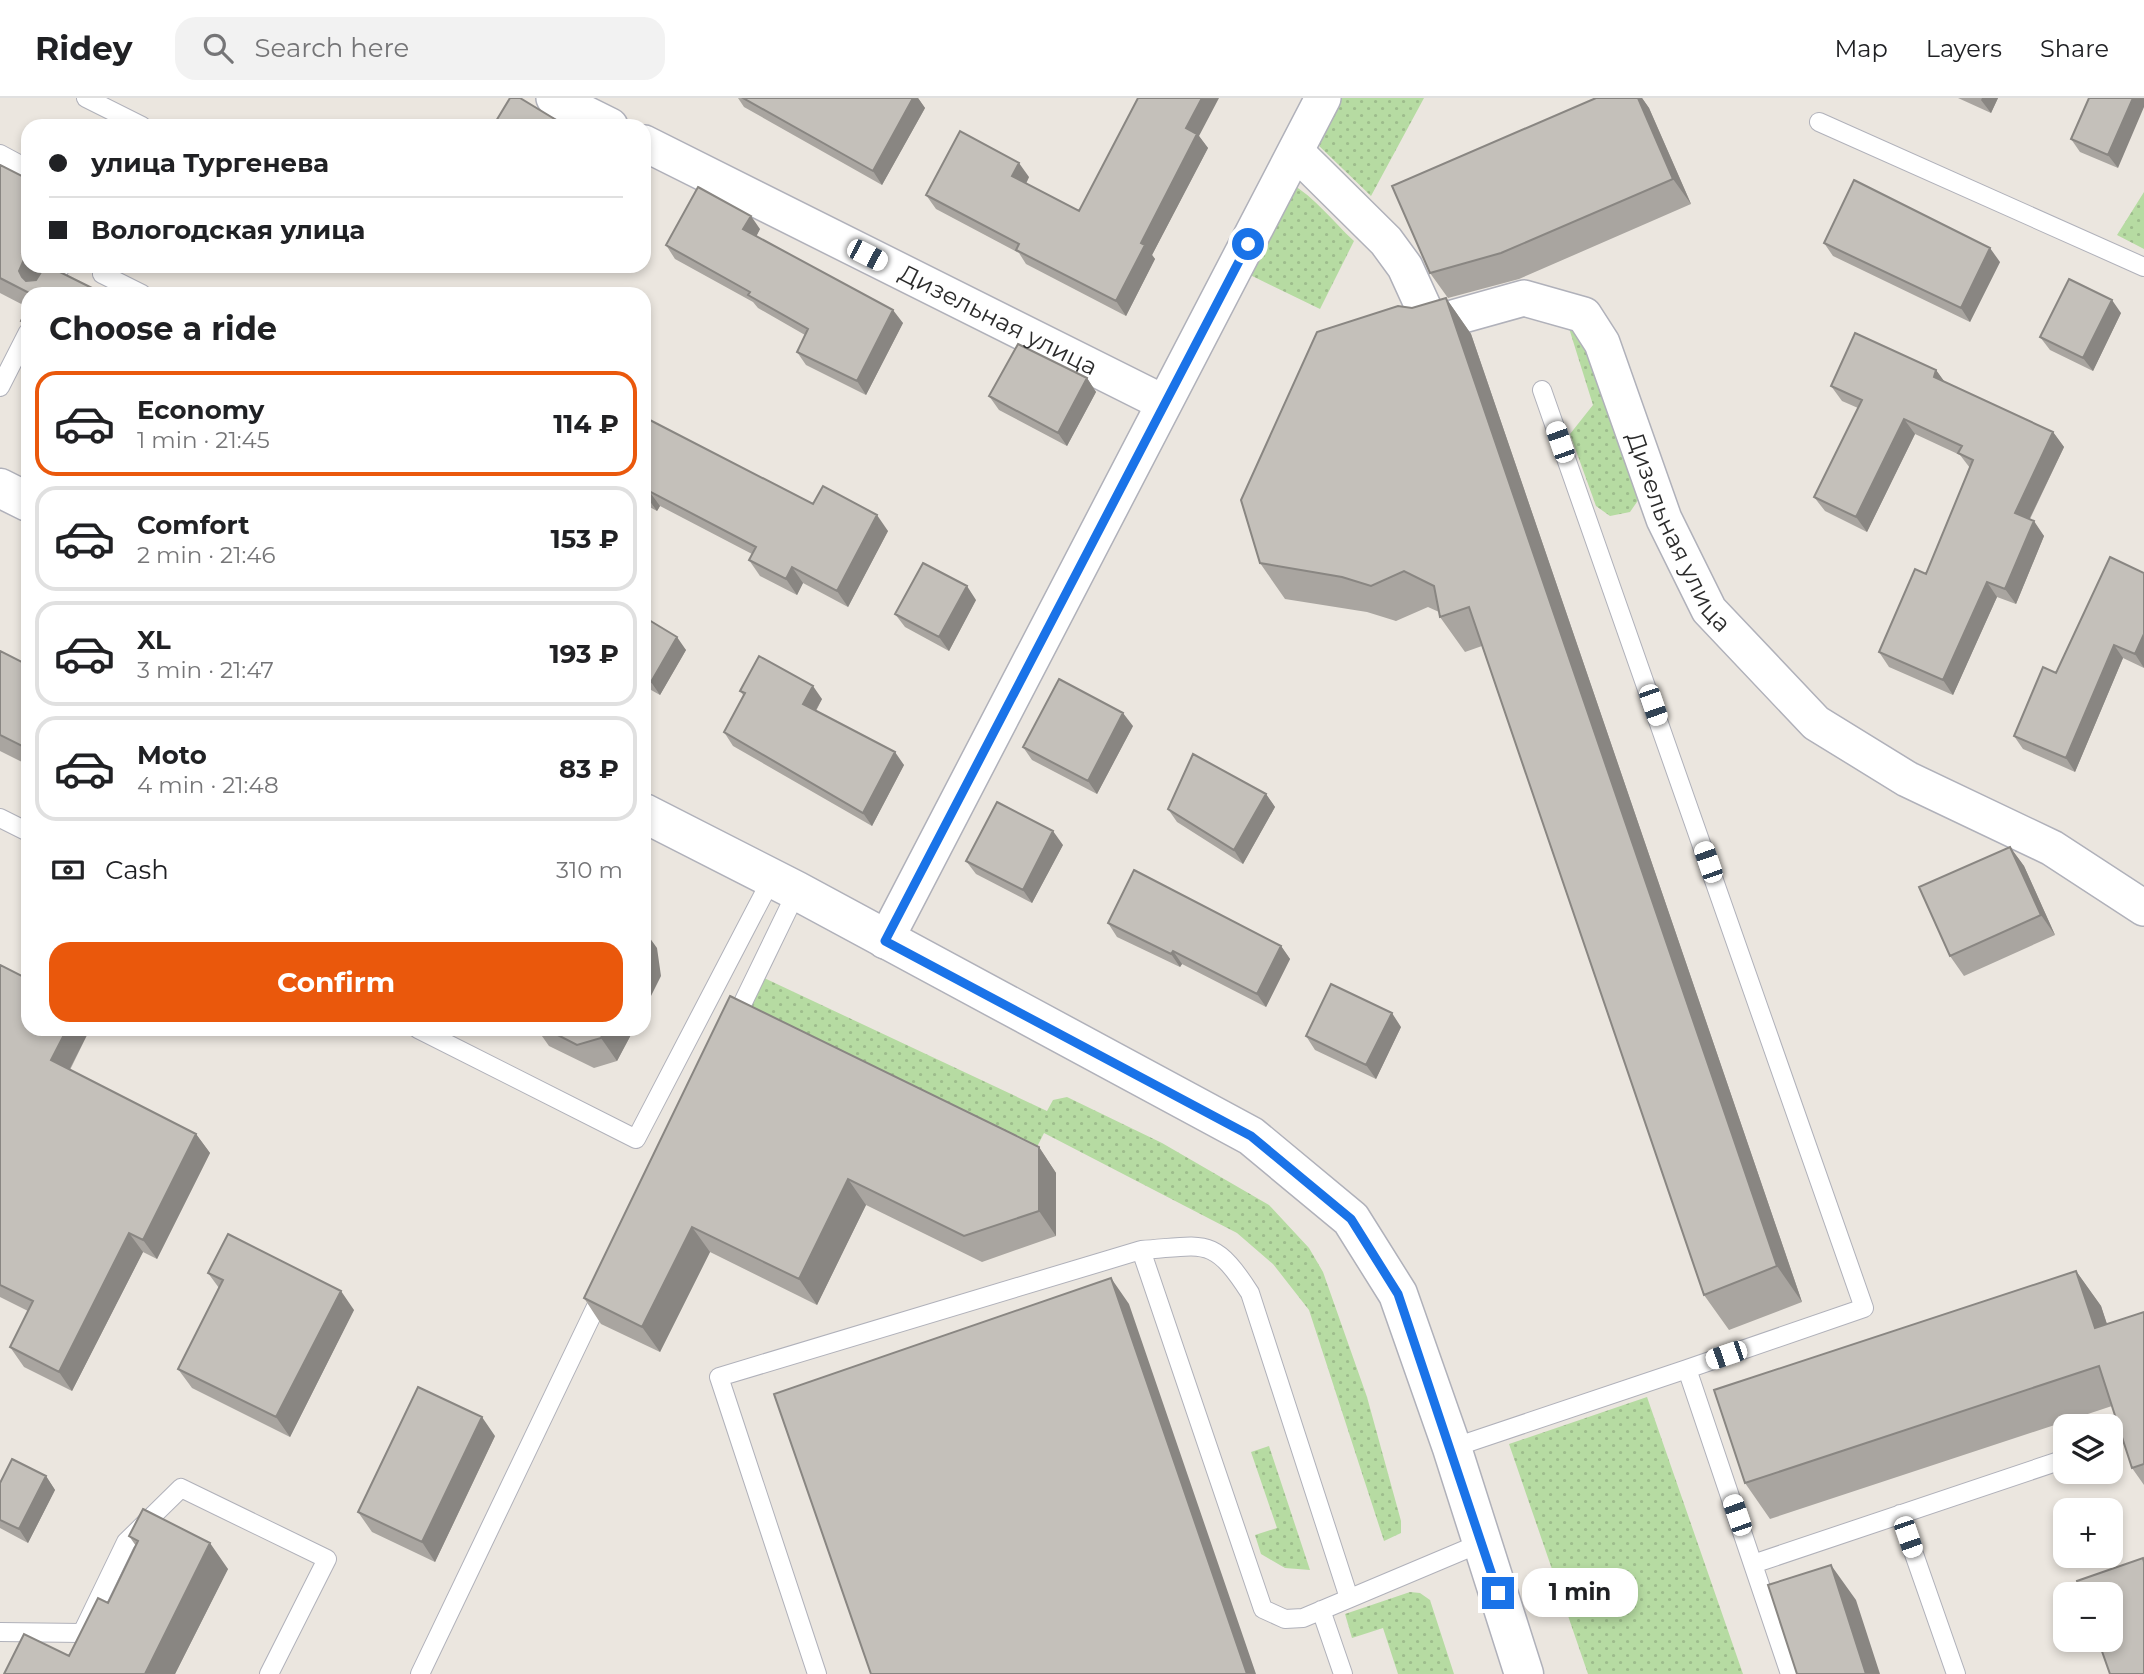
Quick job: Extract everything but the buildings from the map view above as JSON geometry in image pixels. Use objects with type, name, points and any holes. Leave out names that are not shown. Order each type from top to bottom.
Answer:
[{"type":"main road","points":[[0,488],[21,498]]},
{"type":"main road","points":[[651,817],[784,884],[885,941],[1251,1136],[1351,1219],[1398,1294],[1452,1448],[1524,1674]]},
{"type":"street","points":[[554,98],[596,119]]},
{"type":"street","points":[[885,941],[1324,98]]},
{"type":"street","name":"Дизельная улица","points":[[651,146],[1164,403]]},
{"type":"street","name":"Дизельная улица","points":[[1296,152],[1386,242],[1405,267],[1431,324],[1524,298],[1584,315],[1602,343],[1664,519],[1709,610],[1816,723],[1907,779],[2052,848],[2144,908]]},
{"type":"lane","points":[[86,98],[125,119]]},
{"type":"lane","points":[[1819,122],[2144,267]]},
{"type":"lane","points":[[0,154],[21,165]]},
{"type":"lane","points":[[102,274],[128,287]]},
{"type":"lane","points":[[0,387],[21,346]]},
{"type":"lane","points":[[1452,1448],[1864,1308],[1542,390]]},
{"type":"lane","points":[[0,818],[21,828]]},
{"type":"lane","points":[[432,1036],[636,1139],[784,884]]},
{"type":"lane","points":[[725,1040],[784,884]]},
{"type":"lane","points":[[817,1674],[719,1377],[1141,1251],[1204,1245],[1230,1263],[1250,1293],[1349,1598]]},
{"type":"lane","points":[[1141,1251],[1263,1609],[1285,1619],[1303,1618],[1481,1543]]},
{"type":"lane","points":[[420,1674],[611,1276]]},
{"type":"lane","points":[[1687,1368],[1790,1674]]},
{"type":"lane","points":[[1753,1564],[2053,1463]]},
{"type":"lane","points":[[0,1632],[82,1633],[127,1542],[181,1488],[327,1559],[269,1674]]},
{"type":"lane","points":[[1900,1514],[1956,1674]]},
{"type":"lane","points":[[1321,1610],[1343,1674]]},
{"type":"green space","points":[[1339,98],[1424,98],[1371,196],[1315,142]]},
{"type":"green space","points":[[1290,183],[1316,203],[1354,241],[1320,309],[1244,272]]},
{"type":"green space","points":[[2144,192],[2144,249],[2117,235]]},
{"type":"green space","points":[[1568,325],[1582,325],[1639,499],[1630,512],[1610,516],[1596,506],[1570,434],[1593,405]]},
{"type":"green space","points":[[762,977],[1047,1111],[1053,1100],[1067,1097],[1162,1143],[1269,1205],[1309,1248],[1323,1272],[1367,1397],[1401,1521],[1401,1533],[1384,1541],[1309,1310],[1273,1264],[1237,1233],[1044,1133],[1036,1149],[746,1012]]},
{"type":"green space","points":[[1647,1397],[1743,1674],[1588,1674],[1509,1444]]},
{"type":"green space","points":[[1269,1446],[1310,1570],[1285,1568],[1261,1554],[1255,1535],[1277,1528],[1251,1452]]},
{"type":"green space","points":[[1410,1592],[1420,1593],[1430,1600],[1454,1674],[1398,1674],[1383,1628],[1352,1638],[1345,1614]]},
{"type":"route","points":[[1248,244],[885,941],[1251,1136],[1351,1219],[1398,1294],[1452,1448],[1498,1593]]}]
